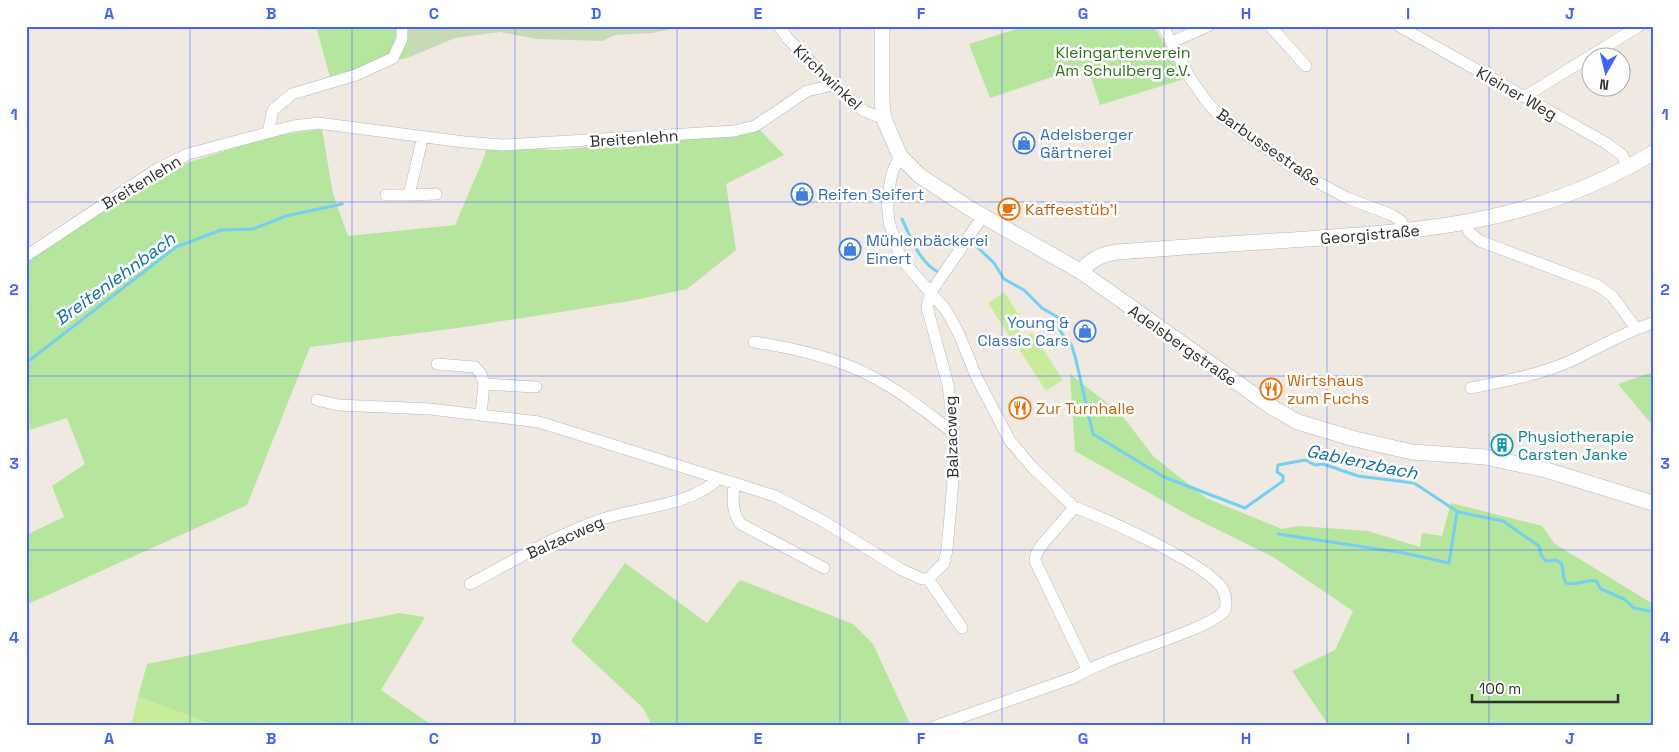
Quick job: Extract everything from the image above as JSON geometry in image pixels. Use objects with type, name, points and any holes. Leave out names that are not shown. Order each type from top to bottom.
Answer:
[{"type":"street","points":[[268,132],[273,110],[292,94],[356,75],[393,58],[402,39],[402,26]]},
{"type":"street","name":"Kirchwinkel","points":[[779,26],[788,39],[833,84],[864,111],[884,119]]},
{"type":"street","name":"Adelsbergstraße","points":[[882,26],[884,119],[900,156],[920,176],[983,216],[1080,271],[1270,406],[1298,422],[1412,452],[1484,457],[1546,470],[1653,503]]},
{"type":"street","name":"Barbussestraße","points":[[1163,26],[1190,78],[1207,102],[1221,117],[1306,176],[1347,198],[1392,215],[1401,221],[1404,232]]},
{"type":"street","points":[[1172,42],[1208,26]]},
{"type":"street","points":[[1270,26],[1306,66]]},
{"type":"street","name":"Kleiner Weg","points":[[1399,26],[1606,143],[1622,155],[1628,167]]},
{"type":"street","points":[[1524,97],[1639,26]]},
{"type":"street","name":"Breitenlehn","points":[[26,256],[154,171],[188,154],[268,132],[318,123],[481,144],[528,145],[734,131],[756,126],[807,91],[833,84]]},
{"type":"street","points":[[409,195],[423,136]]},
{"type":"street","name":"Georgistraße","points":[[1080,271],[1092,259],[1104,254],[1118,252],[1404,232],[1466,224],[1506,215],[1592,185],[1653,153]]},
{"type":"street","points":[[900,156],[892,172],[888,192],[889,222],[901,259],[931,292],[959,334],[976,376],[1010,441],[1033,468],[1074,508],[1103,519],[1188,562],[1221,586],[1226,599],[1225,610],[1213,620],[1088,668],[1066,680],[936,726]]},
{"type":"street","points":[[386,195],[436,194]]},
{"type":"street","name":"Balzacweg","points":[[928,580],[944,563],[947,550],[954,469],[954,433],[952,407],[945,370],[927,313],[931,292],[983,216]]},
{"type":"street","points":[[1466,224],[1469,232],[1480,241],[1597,285],[1612,296],[1636,328]]},
{"type":"street","points":[[1471,388],[1510,380],[1560,364],[1636,328],[1653,323]]},
{"type":"street","points":[[754,342],[807,352],[857,370],[892,388],[954,433]]},
{"type":"street","points":[[437,364],[475,367],[481,374],[484,384],[481,414]]},
{"type":"street","points":[[484,384],[536,387]]},
{"type":"street","points":[[317,400],[338,405],[481,414],[538,422],[775,496],[798,506],[902,570],[928,580],[962,628]]},
{"type":"street","name":"Balzacweg","points":[[470,584],[540,546],[596,521],[675,501],[711,485],[718,479]]},
{"type":"street","points":[[734,483],[733,506],[736,519],[741,524],[824,568]]},
{"type":"street","points":[[1074,508],[1059,528],[1038,548],[1035,561],[1088,668]]},
{"type":"green space","points":[[316,26],[409,26],[410,57],[330,77]]},
{"type":"green space","points":[[409,26],[683,26],[653,33],[615,35],[602,41],[537,39],[500,32],[455,38],[410,57]]},
{"type":"green space","name":"Kleingartenverein Am Schulberg e.V.","points":[[1026,26],[1154,26],[1184,79],[1100,105],[1087,65],[990,98],[969,44]]},
{"type":"green space","points":[[758,128],[784,155],[726,184],[736,250],[687,289],[630,301],[458,328],[310,347],[247,505],[26,605],[26,535],[64,517],[52,486],[85,464],[67,418],[26,431],[26,261],[161,171],[273,136],[322,129],[333,194],[348,236],[455,225],[485,155],[486,147],[556,150],[735,134]]},
{"type":"green space","points":[[1004,292],[1027,327],[1010,337],[988,303]]},
{"type":"green space","points":[[1032,332],[1063,380],[1046,391],[1015,343]]},
{"type":"green space","points":[[1653,372],[1653,426],[1618,384]]},
{"type":"green space","points":[[1070,374],[1120,413],[1154,457],[1206,498],[1282,529],[1298,526],[1368,531],[1420,547],[1422,533],[1442,536],[1451,503],[1542,526],[1555,544],[1653,604],[1653,726],[1329,726],[1292,671],[1335,650],[1353,611],[1273,557],[1190,516],[1075,451]]},
{"type":"green space","points":[[625,563],[707,623],[740,580],[853,624],[873,644],[911,726],[652,726],[644,709],[571,641]]},
{"type":"green space","points":[[399,613],[425,617],[381,690],[433,726],[217,726],[138,697],[147,664]]},
{"type":"green space","points":[[138,697],[217,726],[131,726]]},
{"type":"waterway","name":"Breitenlehnbach","points":[[26,363],[176,247],[221,230],[253,229],[286,216],[342,204]]},
{"type":"waterway","name":"Breitenlehnbach","points":[[902,219],[922,257],[933,269],[940,273]]},
{"type":"waterway","name":"Gablenzbach","points":[[974,244],[994,263],[1004,279],[1024,290],[1042,308],[1059,318],[1060,331],[1071,344],[1075,356],[1093,434],[1164,477],[1245,508],[1283,481],[1283,476],[1277,472],[1278,465],[1305,460],[1315,465],[1323,464],[1358,476],[1414,483],[1458,512],[1503,521],[1539,546],[1541,555],[1546,561],[1556,560],[1561,563],[1566,583],[1574,584],[1596,581],[1601,589],[1624,599],[1634,608],[1653,610]]},
{"type":"waterway","points":[[1278,534],[1404,553],[1449,563],[1457,512]]},
{"type":"place","name":"Adelsberger Gärtnerei","points":[[1024,143]]},
{"type":"place","name":"Reifen Seifert","points":[[802,194]]},
{"type":"place","name":"Kaffeestüb'l","points":[[1009,209]]},
{"type":"place","name":"Mühlenbäckerei Einert","points":[[850,249]]},
{"type":"place","name":"Young & Classic Cars","points":[[1085,331]]},
{"type":"place","name":"Wirtshaus zum Fuchs","points":[[1271,389]]},
{"type":"place","name":"Zur Turnhalle","points":[[1020,408]]},
{"type":"place","name":"Physiotherapie Carsten Janke","points":[[1502,445]]}]
